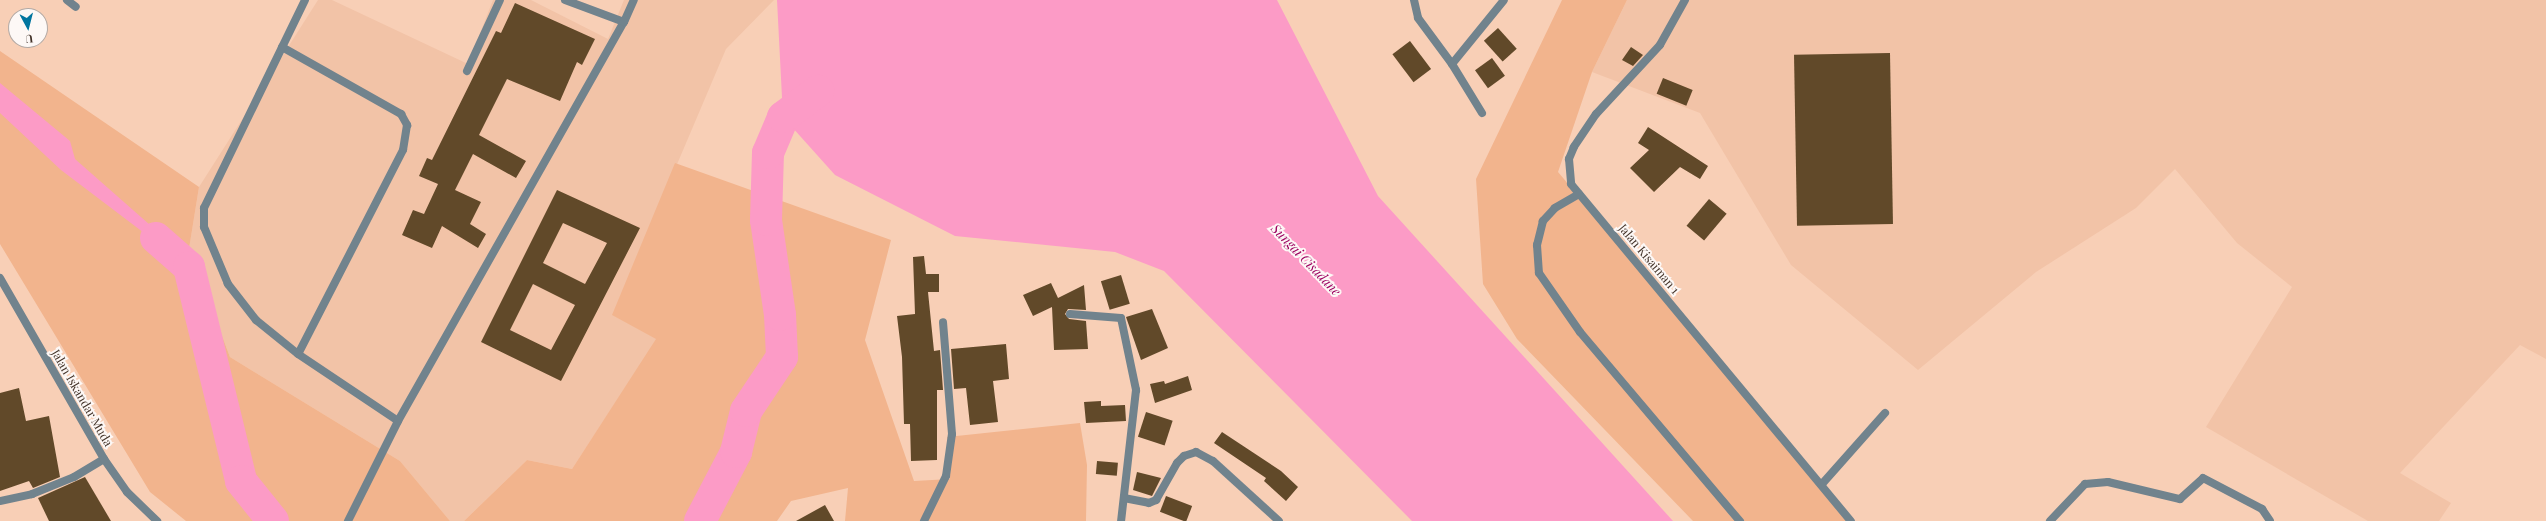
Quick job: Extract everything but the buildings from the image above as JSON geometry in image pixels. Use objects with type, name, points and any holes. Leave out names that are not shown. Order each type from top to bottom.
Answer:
[{"type":"street","points":[[67,0],[76,7]]},
{"type":"street","points":[[305,0],[204,208],[204,227],[228,284],[256,320],[298,354],[398,421]]},
{"type":"street","points":[[467,70],[500,0]]},
{"type":"street","points":[[565,0],[624,22]]},
{"type":"street","points":[[348,521],[398,421],[624,22],[634,0]]},
{"type":"street","points":[[1414,0],[1418,18],[1452,64],[1482,113]]},
{"type":"street","points":[[1452,64],[1504,0]]},
{"type":"street","name":"Jalan Kisaiman 1","points":[[1685,0],[1660,45],[1596,114],[1574,147],[1569,159],[1571,184],[1852,521]]},
{"type":"street","points":[[282,48],[401,114],[407,125],[403,150],[298,354]]},
{"type":"street","points":[[1578,194],[1555,208],[1543,222],[1537,245],[1539,273],[1580,332],[1740,521]]},
{"type":"street","name":"Jalan Iskandar Muda","points":[[0,278],[104,459],[127,492],[157,521]]},
{"type":"street","points":[[1070,314],[1121,318],[1136,390],[1121,521]]},
{"type":"street","points":[[924,521],[946,476],[952,434],[943,322]]},
{"type":"street","points":[[1822,484],[1885,413]]},
{"type":"street","points":[[1124,498],[1149,503],[1156,500],[1177,463],[1184,456],[1196,452],[1213,461],[1279,521]]},
{"type":"street","points":[[0,501],[32,494],[74,477],[104,459]]},
{"type":"street","points":[[2050,521],[2085,484],[2108,482],[2180,499],[2203,478],[2262,509],[2270,521]]},
{"type":"shaded area","points":[[318,0],[332,0],[468,64],[493,0],[531,0],[608,39],[624,0],[774,0],[726,49],[613,315],[657,339],[572,469],[527,460],[464,521],[450,521],[400,461],[230,357],[189,249],[199,187]]},
{"type":"shaded area","points":[[1562,0],[1627,0],[1592,72],[1558,172],[1855,521],[1693,521],[1517,339],[1483,284],[1476,179]]},
{"type":"shaded area","points":[[1627,0],[2546,0],[2546,359],[2520,345],[2400,473],[2451,503],[2439,521],[2368,521],[2206,427],[2292,287],[2237,243],[2175,169],[2136,208],[2036,272],[1918,370],[1791,265],[1700,113],[1592,72]]},
{"type":"shaded area","points":[[0,51],[199,187],[189,249],[230,357],[400,461],[450,521],[186,521],[150,492],[0,244]]},
{"type":"shaded area","points":[[675,163],[891,240],[865,340],[914,481],[950,479],[947,437],[1080,423],[1087,465],[1086,521],[845,521],[848,488],[791,501],[777,521],[464,521],[527,460],[572,469],[656,339],[612,315]]},
{"type":"water","name":"Sungai Cisadane","points":[[777,0],[1277,0],[1378,196],[1673,521],[1412,521],[1164,271],[1115,252],[955,236],[835,175],[783,117]]},
{"type":"water","points":[[0,83],[70,141],[75,159],[183,254],[189,267],[61,170],[0,113]]},
{"type":"waterway","points":[[700,521],[736,452],[746,411],[782,357],[780,315],[766,220],[768,153],[783,117],[818,91]]},
{"type":"waterway","points":[[156,238],[189,267],[241,481],[273,521]]}]
